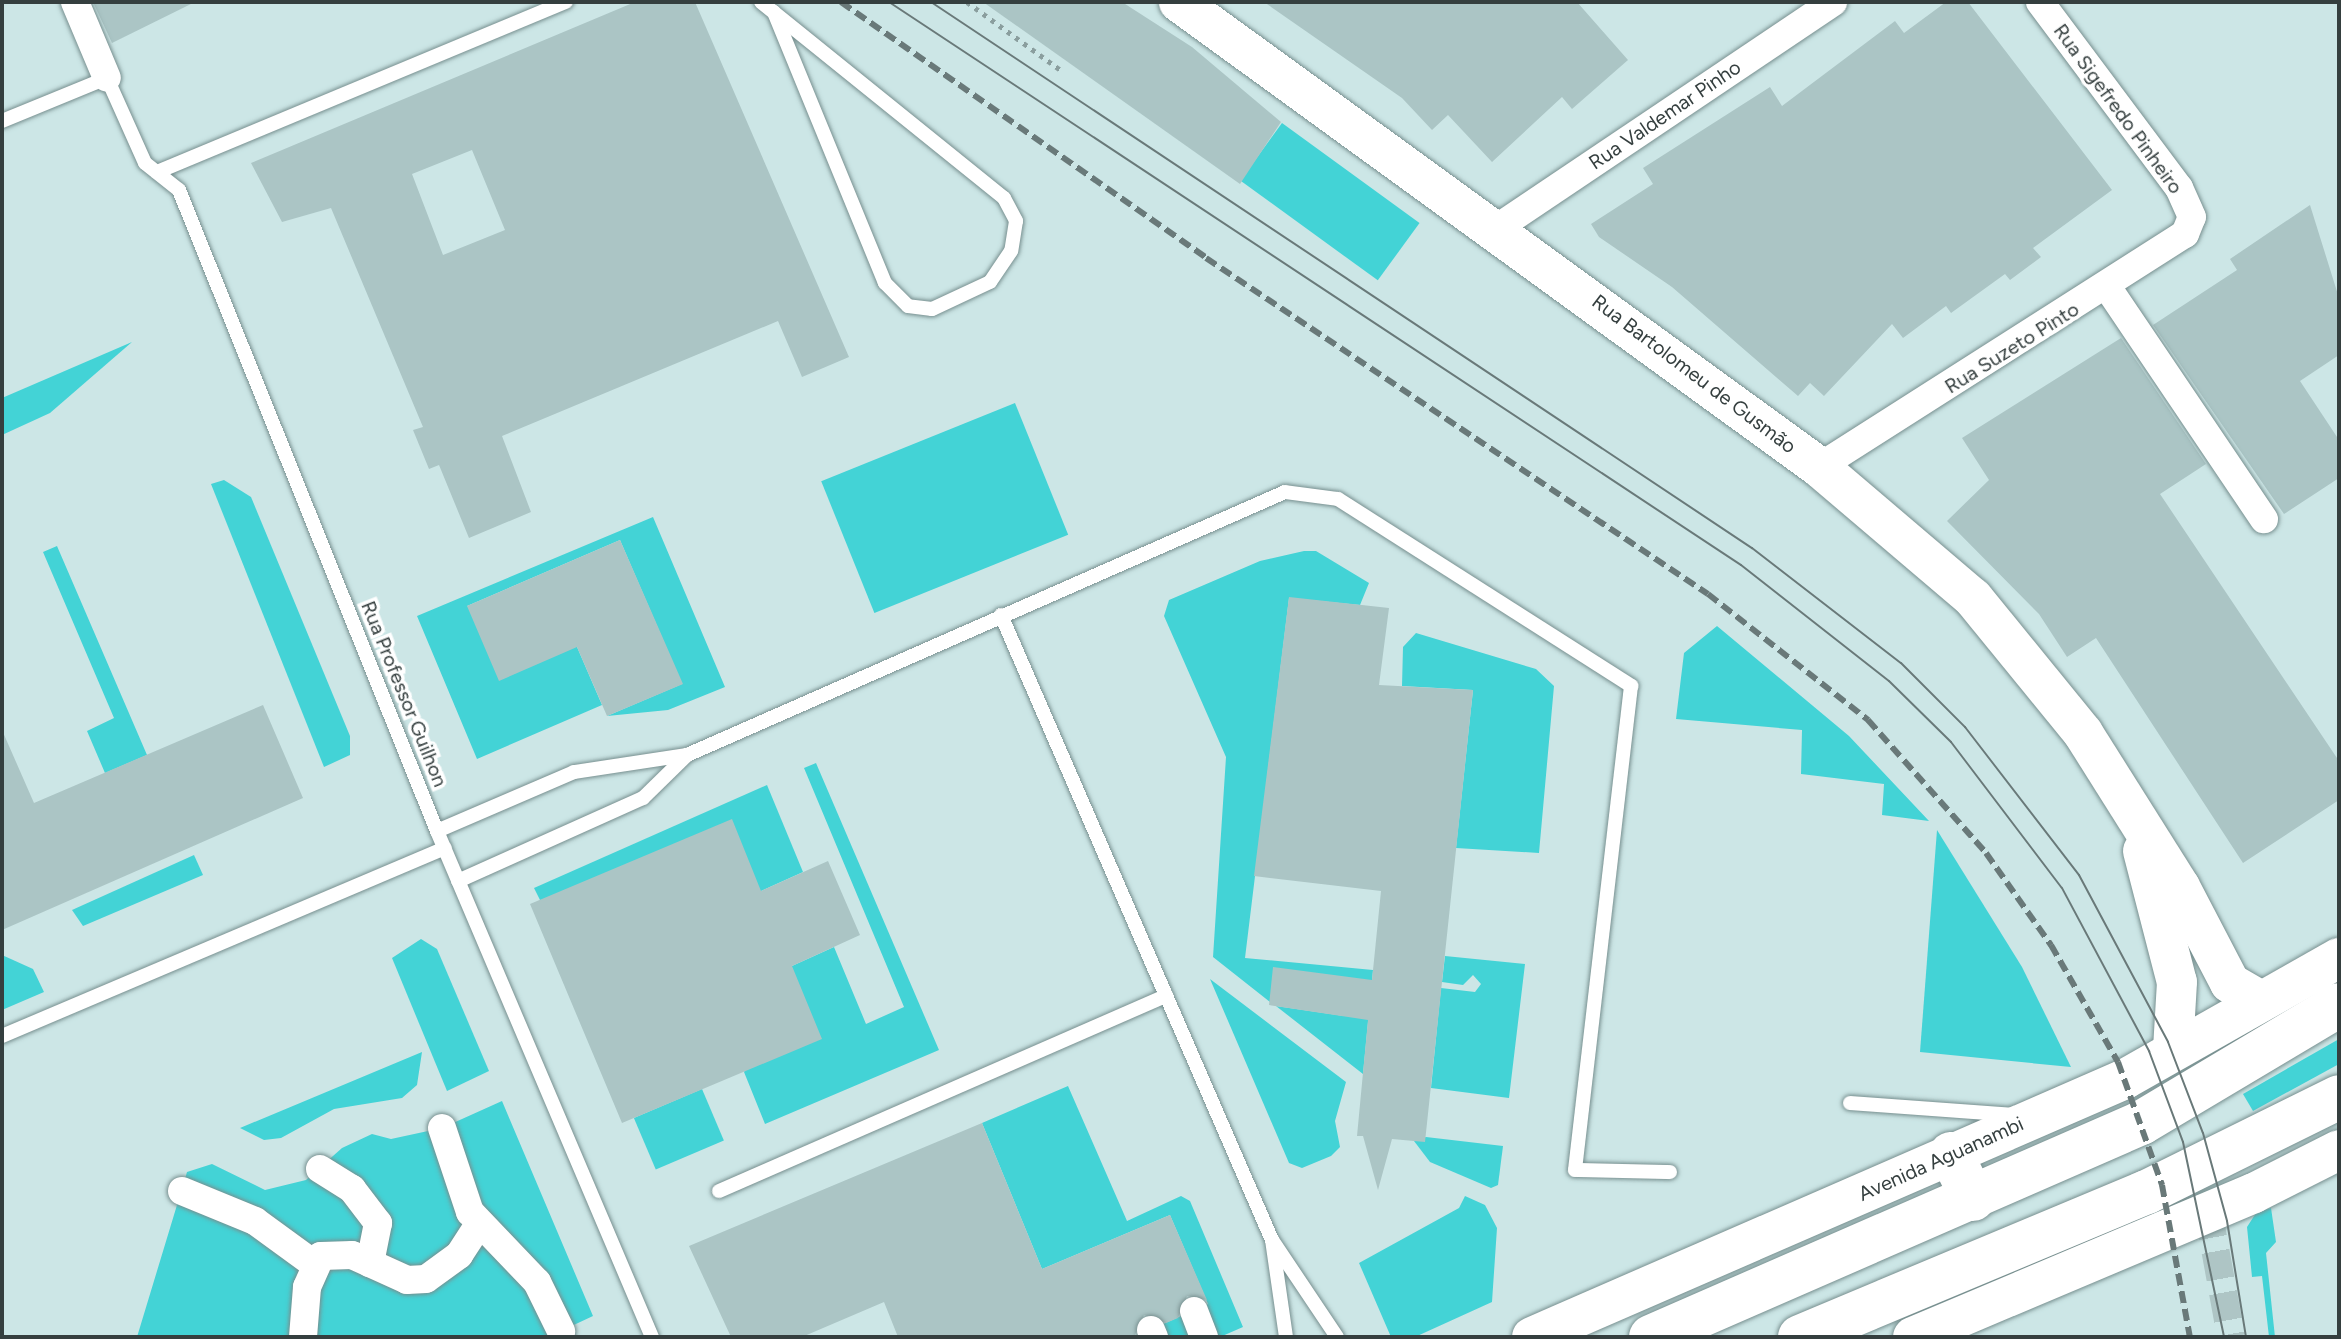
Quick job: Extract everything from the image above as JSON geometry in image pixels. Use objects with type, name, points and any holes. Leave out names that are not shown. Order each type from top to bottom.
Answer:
[{"type":"main road","points":[[1651,1337],[1973,1199],[2141,1123],[2339,1005]]},
{"type":"main road","points":[[1800,1337],[2147,1192],[2339,1097]]},
{"type":"main road","points":[[1951,1154],[1973,1199]]},
{"type":"street","points":[[75,2],[107,78]]},
{"type":"street","name":"Rua Bartolomeu de Gusmão","points":[[1179,2],[1497,228],[1819,467],[1973,598],[2083,733],[2136,822],[2180,887],[2230,983],[2259,1000]]},
{"type":"street","name":"Rua Valdemar Pinho","points":[[1497,228],[1833,2]]},
{"type":"street","name":"Rua Sigefredo Pinheiro","points":[[2040,2],[2179,188],[2192,217]]},
{"type":"street","name":"Rua Suzeto Pinto","points":[[1819,467],[2108,288],[2185,234],[2192,217]]},
{"type":"street","points":[[2108,288],[2264,519]]},
{"type":"street","name":"Rua Bartolomeu de Gusmão","points":[[2136,822],[2177,982],[2173,1050]]},
{"type":"street","name":"Avenida Aguanambi","points":[[1532,1337],[2040,1117],[2173,1050],[2339,958]]},
{"type":"street","points":[[442,1128],[458,1189],[480,1223],[537,1282],[561,1331]]},
{"type":"street","points":[[1913,1337],[2254,1193],[2339,1150]]},
{"type":"street","points":[[320,1169],[352,1189],[378,1223],[370,1263]]},
{"type":"street","points":[[182,1191],[255,1221],[314,1264]]},
{"type":"street","points":[[314,1264],[335,1252],[370,1263],[407,1280],[426,1279],[459,1255],[480,1223]]},
{"type":"street","points":[[303,1337],[314,1264]]},
{"type":"street","points":[[1194,1311],[1204,1337]]},
{"type":"lane","points":[[157,172],[566,2]]},
{"type":"lane","points":[[761,2],[774,12],[1004,198],[1016,221],[1014,236],[990,282],[932,309],[908,306],[885,283],[774,12]]},
{"type":"lane","points":[[2,121],[107,78]]},
{"type":"lane","name":"Rua Professor Guilhon","points":[[107,78],[145,163],[179,190],[437,831],[652,1337]]},
{"type":"lane","points":[[437,831],[574,772],[687,755],[1285,492],[1338,499],[1631,686],[1575,1170],[1670,1172]]},
{"type":"lane","points":[[1001,615],[1272,1240],[1337,1337]]},
{"type":"lane","points":[[458,881],[643,798],[687,755]]},
{"type":"lane","points":[[2,1036],[445,848]]},
{"type":"lane","points":[[719,1191],[1166,996]]},
{"type":"lane","points":[[1850,1103],[2040,1117]]},
{"type":"lane","points":[[1272,1240],[1286,1337]]},
{"type":"path","points":[[967,2],[1062,71]]},
{"type":"shaded area","points":[[1282,123],[1420,223],[1378,280],[1240,180]]},
{"type":"shaded area","points":[[132,342],[50,413],[2,435],[2,398]]},
{"type":"shaded area","points":[[1015,403],[1068,535],[874,613],[821,481]]},
{"type":"shaded area","points":[[224,480],[251,497],[350,736],[350,755],[324,767],[211,484]]},
{"type":"shaded area","points":[[653,517],[725,687],[668,710],[607,716],[682,684],[620,540],[467,606],[577,647],[602,705],[477,759],[417,616]]},
{"type":"shaded area","points":[[57,546],[147,755],[105,773],[87,731],[114,718],[43,552]]},
{"type":"shaded area","points":[[1316,551],[1369,583],[1360,605],[1289,598],[1245,958],[1373,970],[1363,1074],[1276,1006],[1344,1016],[1348,977],[1270,1002],[1213,957],[1226,757],[1164,616],[1169,600],[1260,561]]},
{"type":"shaded area","points":[[1717,626],[1849,736],[1929,821],[1882,815],[1884,784],[1801,774],[1802,730],[1676,719],[1684,653]]},
{"type":"shaded area","points":[[1416,633],[1536,669],[1554,686],[1539,853],[1456,848],[1473,690],[1402,686],[1403,647]]},
{"type":"shaded area","points":[[816,763],[939,1050],[765,1124],[744,1072],[792,966],[834,947],[866,1024],[904,1007],[804,768]]},
{"type":"shaded area","points":[[767,785],[803,872],[761,891],[540,900],[534,888]]},
{"type":"shaded area","points":[[1937,830],[2022,967],[2071,1067],[1920,1052]]},
{"type":"shaded area","points":[[194,855],[203,875],[83,926],[72,910]]},
{"type":"shaded area","points":[[421,939],[437,949],[489,1071],[447,1091],[392,958]]},
{"type":"shaded area","points":[[2,955],[33,969],[44,992],[2,1010]]},
{"type":"shaded area","points":[[1445,956],[1525,964],[1509,1098],[1431,1088],[1441,988],[1475,992],[1481,984],[1473,975],[1463,985],[1442,982]]},
{"type":"shaded area","points":[[1210,979],[1346,1082],[1335,1121],[1340,1147],[1331,1156],[1302,1168],[1289,1163]]},
{"type":"shaded area","points":[[2339,1039],[2339,1064],[2253,1111],[2243,1094]]},
{"type":"shaded area","points":[[422,1052],[417,1085],[402,1098],[334,1109],[281,1138],[264,1140],[240,1128]]},
{"type":"shaded area","points":[[1068,1086],[1127,1221],[1181,1196],[1190,1201],[1243,1327],[1220,1337],[1134,1337],[1208,1304],[1170,1215],[1042,1269],[982,1123]]},
{"type":"shaded area","points":[[702,1089],[724,1141],[656,1169],[634,1118]]},
{"type":"shaded area","points":[[502,1101],[593,1316],[548,1337],[137,1337],[187,1172],[212,1164],[265,1190],[306,1180],[342,1148],[372,1134],[391,1139],[442,1128]]},
{"type":"shaded area","points":[[1426,1137],[1503,1146],[1498,1185],[1491,1188],[1430,1162],[1414,1141]]},
{"type":"shaded area","points":[[1465,1196],[1485,1205],[1497,1228],[1492,1302],[1415,1337],[1391,1337],[1359,1263],[1459,1208]]},
{"type":"shaded area","points":[[2271,1208],[2276,1242],[2266,1253],[2275,1337],[2269,1337],[2262,1276],[2252,1277],[2247,1227],[2256,1213]]},
{"type":"building","points":[[93,2],[195,2],[112,43]]},
{"type":"building","points":[[635,2],[695,2],[849,357],[802,377],[778,321],[502,436],[531,512],[469,538],[439,465],[429,469],[413,430],[423,427],[331,208],[282,222],[251,163]],"holes":[[[472,150],[505,230],[443,255],[412,174]]]},
{"type":"building","points":[[983,2],[1122,2],[1192,47],[1281,122],[1240,184]]},
{"type":"building","points":[[1264,2],[1577,2],[1628,60],[1572,109],[1562,97],[1492,162],[1448,115],[1432,130],[1402,98]]},
{"type":"building","points":[[1946,2],[1968,2],[2112,190],[2033,248],[2041,257],[2010,280],[2005,274],[1951,313],[1946,306],[1903,338],[1892,324],[1824,396],[1810,383],[1798,396],[1672,287],[1599,237],[1591,224],[1653,184],[1643,168],[1770,87],[1782,106],[1895,21],[1904,33]]},
{"type":"building","points":[[2310,205],[2339,298],[2339,355],[2300,381],[2339,440],[2339,478],[2284,514],[2153,325],[2237,270],[2230,259]]},
{"type":"building","points":[[2121,338],[2206,464],[2160,494],[2339,761],[2339,800],[2243,863],[2096,638],[2067,657],[2039,614],[1947,521],[1989,480],[1962,438]]},
{"type":"building","points":[[620,540],[683,684],[607,716],[577,647],[499,681],[467,606]]},
{"type":"building","points":[[1289,597],[1389,608],[1379,685],[1473,690],[1425,1142],[1392,1139],[1378,1190],[1363,1136],[1357,1136],[1368,1020],[1269,1005],[1273,967],[1372,980],[1381,891],[1254,876]]},
{"type":"building","points":[[263,705],[303,798],[2,930],[2,730],[34,803]]},
{"type":"building","points":[[732,819],[761,891],[828,861],[860,935],[792,966],[822,1039],[622,1123],[530,904]]},
{"type":"building","points":[[982,1123],[1042,1269],[1170,1215],[1207,1300],[1187,1296],[1178,1318],[1166,1323],[1144,1315],[1134,1337],[898,1337],[884,1302],[802,1337],[731,1337],[689,1246]]},
{"type":"tunnel","points":[[2208,1210],[2231,1337]]},
{"type":"tram line","points":[[889,2],[1741,565],[1889,681],[1951,742],[2062,888],[2149,1051],[2183,1142],[2224,1337]]},
{"type":"tram line","points":[[931,2],[1752,548],[1901,663],[1965,727],[2079,875],[2168,1042],[2203,1133],[2227,1221],[2246,1337]]},
{"type":"railway","points":[[841,2],[1206,258],[1708,594],[1868,720],[1986,853],[2051,945],[2118,1062],[2162,1185],[2190,1337]]}]
